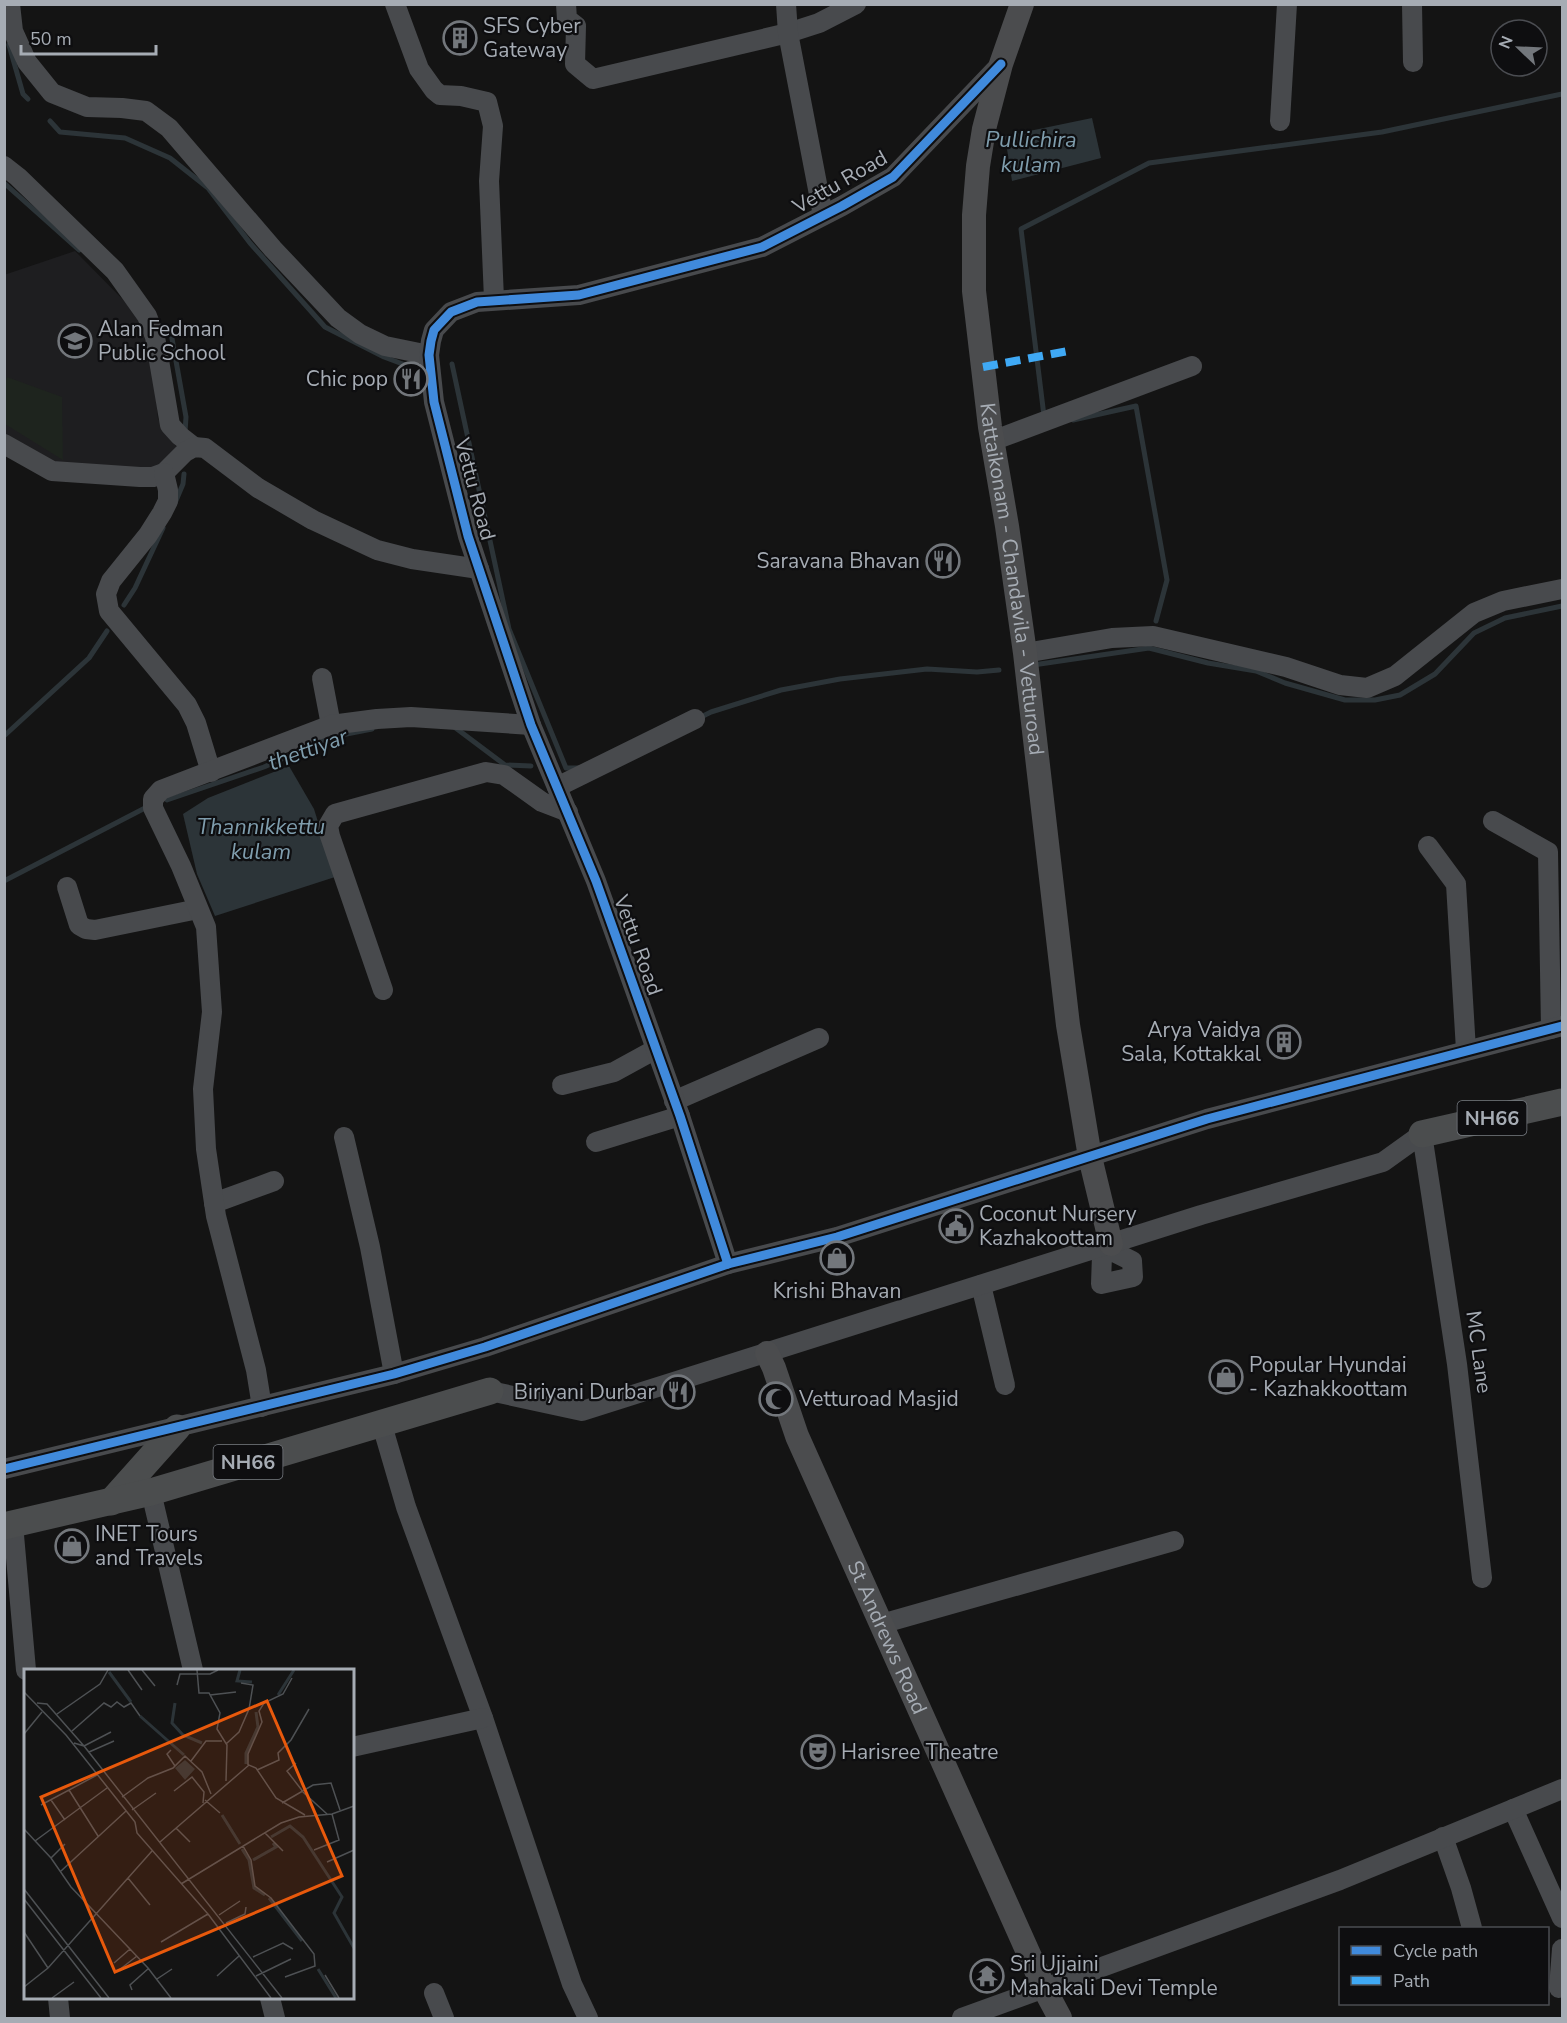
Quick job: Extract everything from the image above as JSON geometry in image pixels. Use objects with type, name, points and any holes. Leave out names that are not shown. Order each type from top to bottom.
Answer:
[{"type":"highway","name":"NH66","points":[[1422,1134],[1563,1102]]},
{"type":"highway","name":"NH66","points":[[9,1525],[151,1492],[490,1391]]},
{"type":"highway","points":[[111,1502],[177,1428]]},
{"type":"main road","name":"Kattaikonam - Chandavila - Vetturoad","points":[[1022,4],[1001,64],[984,129],[974,215],[974,291],[992,441],[1025,653],[1068,1025],[1090,1157],[1111,1247]]},
{"type":"main road","name":"St Andrews Road","points":[[766,1353],[774,1368],[797,1436],[1044,1988],[1060,2019]]},
{"type":"street","points":[[10,4],[13,31],[27,62],[52,93],[87,107],[146,111],[169,128],[273,249],[338,318],[360,334],[385,346],[429,355]]},
{"type":"street","points":[[395,4],[419,69],[434,90],[440,95],[461,96],[487,102],[493,126],[489,181],[495,299]]},
{"type":"street","points":[[566,4],[567,19],[576,26],[575,64],[593,78],[788,33],[819,23],[856,4]]},
{"type":"street","points":[[786,4],[788,33],[823,215]]},
{"type":"street","points":[[1280,121],[1287,4]]},
{"type":"street","points":[[1412,4],[1413,62]]},
{"type":"street","name":"Vettu Road","points":[[728,1264],[677,1109],[596,881],[531,725],[468,536],[434,402],[429,355],[434,330],[442,320],[463,306],[495,299],[579,295],[762,247],[892,177],[1001,64]]},
{"type":"street","points":[[4,166],[115,271],[147,316],[155,337],[170,425],[180,436],[194,447],[205,448],[258,488],[313,520],[377,550],[412,559],[479,569]]},
{"type":"street","points":[[992,441],[1192,366]]},
{"type":"street","points":[[4,444],[52,471],[140,477],[153,477],[164,473],[185,452],[194,447]]},
{"type":"street","points":[[164,473],[168,501],[148,535],[111,581],[106,594],[109,611],[187,705],[196,723],[211,772]]},
{"type":"street","points":[[1025,653],[1112,638],[1153,636],[1286,667],[1340,685],[1367,688],[1395,676],[1474,613],[1503,601],[1563,589]]},
{"type":"street","points":[[322,678],[332,725]]},
{"type":"street","points":[[262,1407],[256,1370],[214,1203],[206,1149],[203,1089],[212,1012],[206,927],[181,866],[153,808],[153,799],[161,790],[332,725],[411,717],[531,725]]},
{"type":"street","points":[[557,787],[695,719]]},
{"type":"street","points":[[383,990],[330,836],[328,826],[335,814],[486,772],[504,774],[542,802],[568,812]]},
{"type":"street","points":[[4,1469],[394,1374],[485,1347],[728,1264],[837,1237],[1207,1119],[1557,1027],[1548,852],[1493,821]]},
{"type":"street","points":[[1428,846],[1456,884],[1467,1050]]},
{"type":"street","points":[[67,887],[79,925],[86,929],[95,930],[198,909]]},
{"type":"street","points":[[596,1142],[677,1109],[819,1038]]},
{"type":"street","points":[[562,1085],[614,1072],[656,1049]]},
{"type":"street","points":[[490,1391],[582,1411],[981,1285],[1383,1162],[1422,1134]]},
{"type":"street","name":"MC Lane","points":[[1422,1134],[1457,1364],[1482,1578]]},
{"type":"street","points":[[344,1137],[370,1247],[394,1374]]},
{"type":"street","points":[[214,1203],[274,1181]]},
{"type":"street","points":[[981,1285],[1005,1385]]},
{"type":"street","points":[[381,1425],[406,1507],[483,1718],[572,1984],[588,2019]]},
{"type":"street","points":[[151,1492],[193,1669]]},
{"type":"street","points":[[9,1525],[26,1669]]},
{"type":"street","points":[[881,1624],[1174,1541]]},
{"type":"street","points":[[354,1747],[483,1718]]},
{"type":"street","points":[[962,2019],[1340,1880],[1563,1789]]},
{"type":"street","points":[[1513,1809],[1563,1918]]},
{"type":"street","points":[[1443,1838],[1461,1888],[1471,1927]]},
{"type":"street","points":[[1559,1988],[1563,1949]]},
{"type":"street","points":[[434,1993],[444,2019]]},
{"type":"street","points":[[58,1999],[60,2019]]},
{"type":"street","points":[[270,1999],[275,2019]]},
{"type":"shaded area","name":"Alan Fedman Public School","points":[[75,251],[138,315],[153,367],[158,419],[178,449],[155,467],[69,471],[5,436],[4,275]]},
{"type":"shaded area","points":[[7,377],[62,397],[63,460],[5,424]]},
{"type":"water","name":"Pullichira kulam","points":[[1092,118],[1101,158],[1012,181],[1005,136]]},
{"type":"water","name":"Thannikkettu kulam","points":[[289,766],[314,809],[335,877],[215,916],[197,874],[183,814],[208,798]]},
{"type":"waterway","points":[[9,45],[23,94],[28,99]]},
{"type":"waterway","points":[[1044,416],[1021,229],[1149,163],[1382,132],[1562,94]]},
{"type":"waterway","points":[[50,121],[60,132],[125,138],[170,158],[208,188],[250,243],[325,327],[384,357],[408,366]]},
{"type":"waterway","points":[[4,183],[79,250]]},
{"type":"waterway","points":[[171,333],[186,417],[185,432]]},
{"type":"waterway","points":[[452,364],[509,629],[566,768],[581,768]]},
{"type":"waterway","points":[[1073,420],[1136,406],[1167,580],[1156,621]]},
{"type":"waterway","points":[[175,503],[183,484],[184,474]]},
{"type":"waterway","points":[[124,605],[135,588],[163,528]]},
{"type":"waterway","points":[[1033,665],[1149,648],[1208,663],[1256,671],[1285,683],[1345,700],[1375,700],[1400,695],[1435,674],[1474,633],[1505,618],[1562,606]]},
{"type":"waterway","points":[[4,736],[89,658],[107,631]]},
{"type":"waterway","points":[[699,718],[711,712],[781,690],[840,679],[927,669],[977,672],[999,670]]},
{"type":"waterway","points":[[453,726],[505,765],[531,766]]},
{"type":"waterway","name":"thettiyar","points":[[167,800],[264,767],[331,737],[372,729]]},
{"type":"waterway","name":"thettiyar","points":[[4,881],[145,808]]},
{"type":"marked path","points":[[983,367],[1068,351]]},
{"type":"cycle path","points":[[728,1264],[680,1116],[596,881],[531,725],[468,536],[434,402],[429,355],[431,341],[434,330],[451,312],[477,302],[579,295],[762,247],[893,177],[1001,64]]},
{"type":"cycle path","points":[[4,1469],[394,1374],[485,1347],[728,1264],[837,1237],[1207,1119],[1562,1026]]},
{"type":"place","name":"SFS Cyber Gateway","points":[[460,38]]},
{"type":"place","name":"Alan Fedman Public School","points":[[75,341]]},
{"type":"place","name":"Chic pop","points":[[411,379]]},
{"type":"place","name":"Saravana Bhavan","points":[[943,561]]},
{"type":"place","name":"Arya Vaidya Sala, Kottakkal","points":[[1284,1042]]},
{"type":"place","name":"Coconut Nursery Kazhakoottam","points":[[956,1226]]},
{"type":"place","name":"Krishi Bhavan","points":[[837,1258]]},
{"type":"place","name":"Popular Hyundai - Kazhakkoottam","points":[[1226,1377]]},
{"type":"place","name":"Biriyani Durbar","points":[[678,1392]]},
{"type":"place","name":"Vetturoad Masjid","points":[[776,1399]]},
{"type":"place","name":"INET Tours and Travels","points":[[72,1546]]},
{"type":"place","name":"Harisree Theatre","points":[[818,1752]]},
{"type":"place","name":"Sri Ujjaini Mahakali Devi Temple","points":[[987,1976]]}]
